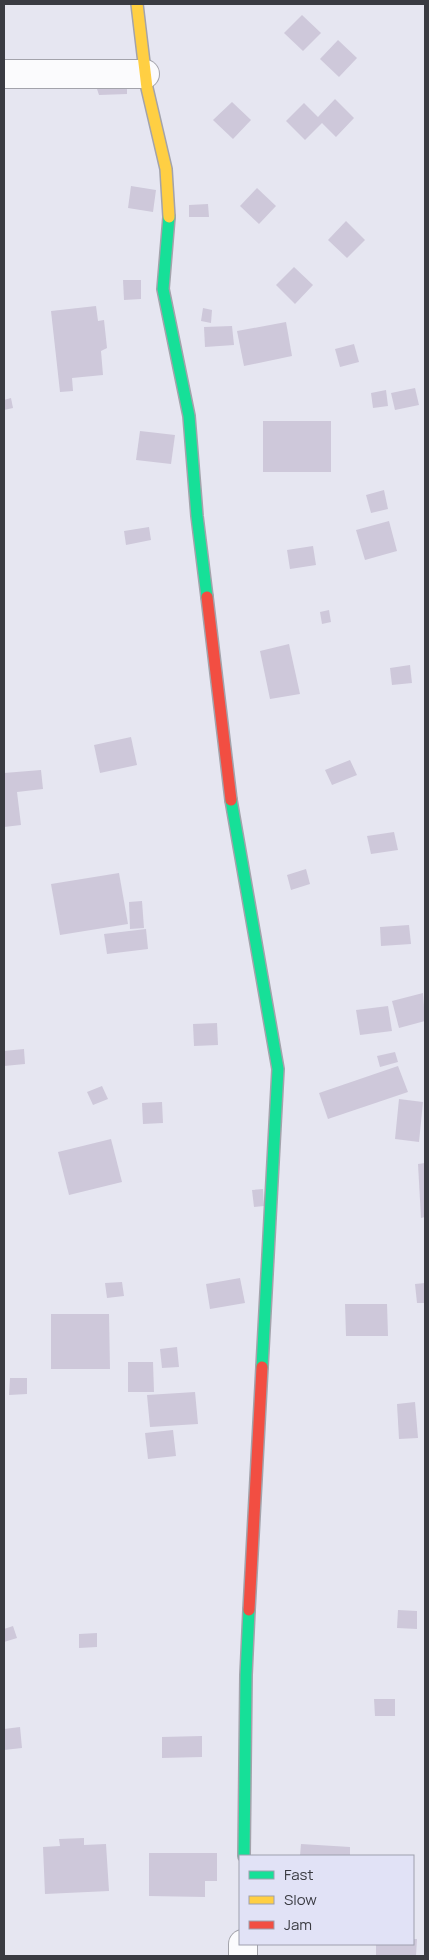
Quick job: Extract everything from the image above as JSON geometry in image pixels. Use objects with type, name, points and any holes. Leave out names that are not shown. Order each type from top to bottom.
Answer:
[{"type":"street","points":[[137,4],[145,74],[166,169],[169,215],[163,288],[189,416],[197,516],[232,806],[278,1069],[246,1674],[244,1855]]},
{"type":"street","points":[[4,74],[145,74]]},
{"type":"building","points":[[302,15],[321,33],[303,51],[284,33]]},
{"type":"building","points":[[338,40],[357,58],[339,77],[320,59]]},
{"type":"building","points":[[127,79],[127,94],[99,95],[94,80]]},
{"type":"building","points":[[335,99],[354,118],[336,137],[322,123],[305,140],[286,121],[304,103],[318,117]]},
{"type":"building","points":[[232,102],[251,120],[233,139],[213,120]]},
{"type":"building","points":[[131,186],[156,190],[153,212],[128,208]]},
{"type":"building","points":[[257,188],[276,206],[259,224],[240,206]]},
{"type":"building","points":[[208,204],[209,217],[189,217],[189,205]]},
{"type":"building","points":[[346,221],[365,240],[347,258],[328,240]]},
{"type":"building","points":[[294,267],[313,285],[295,304],[276,285]]},
{"type":"building","points":[[123,280],[141,280],[141,299],[124,300]]},
{"type":"building","points":[[96,306],[98,321],[104,320],[107,348],[101,351],[103,375],[72,378],[73,391],[60,392],[51,311]]},
{"type":"building","points":[[203,308],[212,310],[211,323],[201,321]]},
{"type":"building","points":[[286,322],[292,356],[244,366],[237,331]]},
{"type":"building","points":[[232,326],[234,345],[205,347],[204,327]]},
{"type":"building","points":[[354,344],[359,362],[340,367],[335,349]]},
{"type":"building","points":[[415,388],[419,405],[395,410],[391,393]]},
{"type":"building","points":[[386,390],[388,406],[373,408],[371,393]]},
{"type":"building","points":[[11,398],[13,408],[4,410],[4,400]]},
{"type":"building","points":[[263,421],[331,421],[331,472],[263,472]]},
{"type":"building","points":[[140,431],[175,435],[171,464],[136,460]]},
{"type":"building","points":[[384,490],[388,509],[371,513],[366,495]]},
{"type":"building","points":[[389,521],[397,551],[365,560],[356,530]]},
{"type":"building","points":[[149,527],[151,540],[126,545],[124,531]]},
{"type":"building","points":[[313,546],[316,565],[290,569],[287,550]]},
{"type":"building","points":[[329,610],[331,622],[322,624],[320,612]]},
{"type":"building","points":[[289,644],[300,694],[270,699],[260,651]]},
{"type":"building","points":[[410,665],[412,683],[392,685],[390,668]]},
{"type":"building","points":[[131,737],[137,765],[100,773],[94,745]]},
{"type":"building","points":[[350,760],[357,775],[332,785],[325,770]]},
{"type":"building","points":[[41,770],[43,789],[17,792],[21,825],[4,827],[4,773]]},
{"type":"building","points":[[394,832],[398,850],[371,854],[367,836]]},
{"type":"building","points":[[306,869],[310,884],[291,890],[287,875]]},
{"type":"building","points":[[119,873],[128,924],[60,935],[51,884]]},
{"type":"building","points":[[142,901],[144,928],[130,929],[129,902]]},
{"type":"building","points":[[409,925],[411,944],[381,946],[380,927]]},
{"type":"building","points":[[146,929],[148,949],[107,954],[104,934]]},
{"type":"building","points":[[423,993],[425,1021],[399,1028],[392,1001]]},
{"type":"building","points":[[388,1006],[392,1031],[360,1035],[356,1010]]},
{"type":"building","points":[[217,1023],[218,1045],[194,1046],[193,1024]]},
{"type":"building","points":[[24,1049],[25,1064],[4,1066],[4,1051]]},
{"type":"building","points":[[395,1052],[398,1062],[380,1067],[377,1056]]},
{"type":"building","points":[[398,1066],[408,1092],[328,1119],[319,1093]]},
{"type":"building","points":[[102,1086],[108,1099],[93,1105],[87,1092]]},
{"type":"building","points":[[399,1099],[423,1102],[419,1142],[395,1139]]},
{"type":"building","points":[[162,1102],[163,1123],[143,1124],[142,1103]]},
{"type":"building","points":[[111,1139],[122,1182],[69,1195],[58,1152]]},
{"type":"building","points":[[425,1163],[425,1217],[421,1218],[418,1164]]},
{"type":"building","points":[[263,1189],[264,1206],[254,1207],[252,1190]]},
{"type":"building","points":[[240,1278],[245,1303],[210,1309],[206,1284]]},
{"type":"building","points":[[122,1282],[124,1296],[107,1298],[105,1283]]},
{"type":"building","points":[[425,1283],[425,1303],[417,1303],[415,1284]]},
{"type":"building","points":[[345,1304],[387,1304],[388,1336],[346,1336]]},
{"type":"building","points":[[51,1314],[109,1314],[110,1369],[51,1369]]},
{"type":"building","points":[[177,1347],[179,1367],[162,1368],[160,1349]]},
{"type":"building","points":[[128,1362],[153,1362],[154,1392],[128,1392]]},
{"type":"building","points":[[10,1378],[27,1378],[27,1394],[9,1395]]},
{"type":"building","points":[[195,1392],[198,1424],[150,1427],[147,1395]]},
{"type":"building","points":[[415,1402],[418,1438],[399,1439],[397,1404]]},
{"type":"building","points":[[173,1430],[176,1456],[148,1459],[145,1433]]},
{"type":"building","points":[[398,1610],[417,1611],[417,1629],[397,1628]]},
{"type":"building","points":[[13,1626],[17,1638],[4,1642],[4,1629]]},
{"type":"building","points":[[97,1633],[97,1647],[79,1648],[79,1634]]},
{"type":"building","points":[[374,1699],[395,1699],[395,1716],[375,1716]]},
{"type":"building","points":[[20,1727],[22,1748],[4,1750],[4,1729]]},
{"type":"building","points":[[202,1736],[202,1757],[162,1758],[162,1737]]},
{"type":"building","points":[[84,1838],[84,1845],[106,1844],[109,1891],[45,1894],[43,1847],[60,1846],[59,1839]]},
{"type":"building","points":[[301,1844],[350,1847],[350,1855],[300,1855]]},
{"type":"building","points":[[149,1853],[217,1853],[217,1881],[205,1881],[205,1897],[149,1896]]},
{"type":"building","points":[[414,1939],[417,1939],[416,1956],[376,1955],[376,1945],[414,1945]]},
{"type":"traffic: fast","points":[[169,217],[163,289],[189,416],[197,516],[207,597]]},
{"type":"traffic: fast","points":[[231,800],[278,1069],[262,1367]]},
{"type":"traffic: fast","points":[[244,1855],[246,1675],[249,1610]]},
{"type":"traffic: slow","points":[[137,4],[147,88],[166,169],[169,217]]},
{"type":"traffic: jam","points":[[207,597],[231,800]]},
{"type":"traffic: jam","points":[[249,1610],[262,1367]]}]
